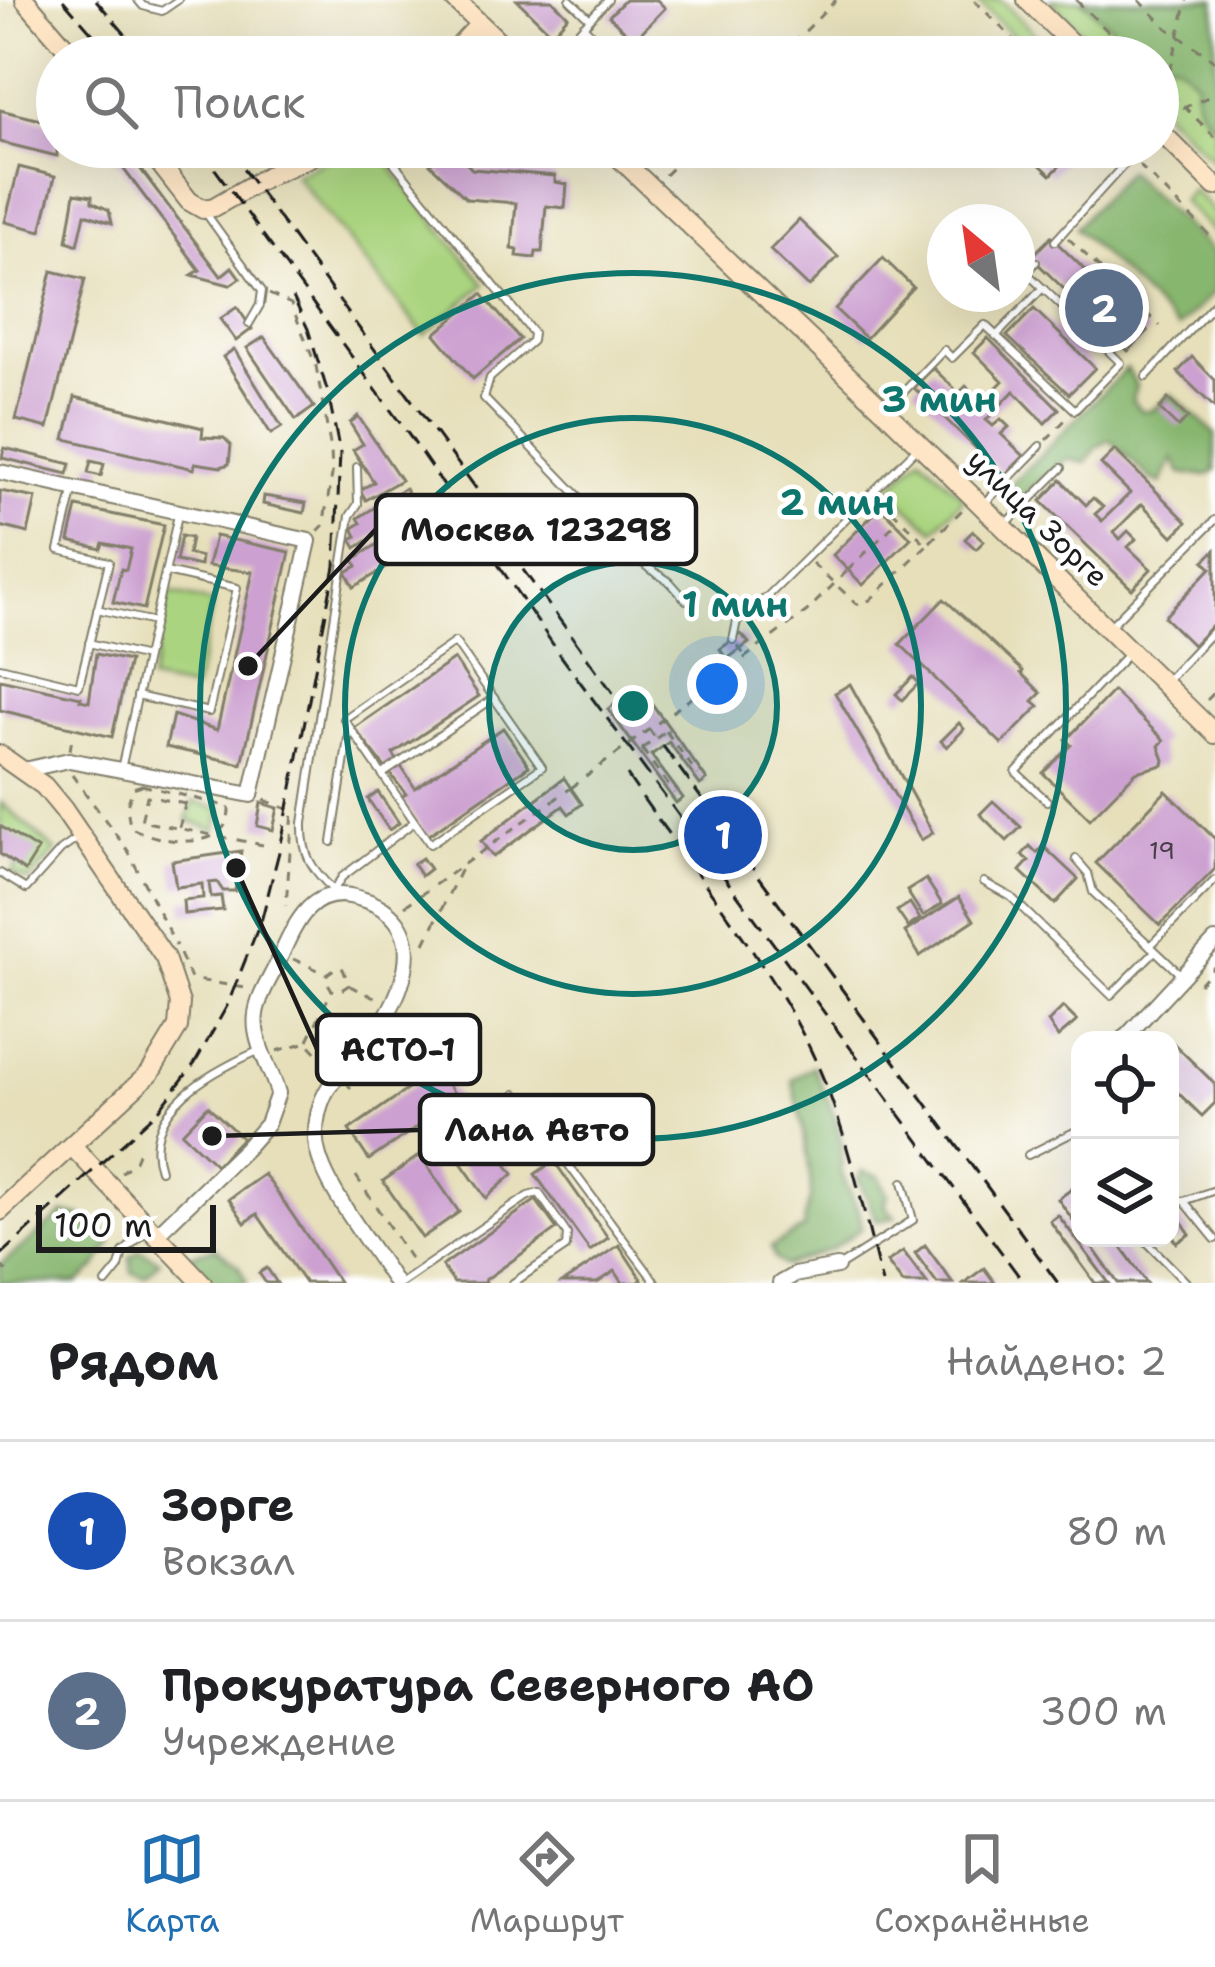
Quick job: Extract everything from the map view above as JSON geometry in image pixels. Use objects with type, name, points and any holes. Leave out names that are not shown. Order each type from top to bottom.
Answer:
[{"type":"street","points":[[25,0],[56,36]]},
{"type":"street","points":[[455,0],[493,36]]},
{"type":"street","points":[[1027,0],[1064,36]]},
{"type":"street","points":[[469,36],[480,24]]},
{"type":"street","points":[[1179,150],[1215,186]]},
{"type":"street","points":[[163,168],[189,201],[203,208],[214,207],[286,168]]},
{"type":"street","name":"улица Зорге","points":[[630,168],[1215,734]]},
{"type":"street","points":[[0,472],[309,541],[251,794],[189,789],[69,760],[24,770]]},
{"type":"street","points":[[0,755],[44,786],[82,836],[148,930],[175,979],[180,1003],[178,1027],[150,1073],[0,1211]]},
{"type":"street","points":[[152,1233],[267,1124],[278,1093],[256,1010],[307,908],[333,892],[364,899],[392,915],[404,934],[402,981],[383,1022],[329,1087],[321,1102],[316,1142],[328,1181],[398,1283]]},
{"type":"street","points":[[1131,1031],[1215,941]]},
{"type":"street","points":[[72,1146],[202,1283]]},
{"type":"street","points":[[780,1283],[794,1275],[838,1267]]},
{"type":"lane","points":[[138,0],[143,6],[162,10],[178,0]]},
{"type":"lane","points":[[570,0],[597,36]]},
{"type":"lane","points":[[574,36],[608,0]]},
{"type":"lane","points":[[398,168],[533,333],[532,341],[490,378],[484,398],[646,566],[686,600]]},
{"type":"lane","points":[[1055,241],[1122,168]]},
{"type":"lane","points":[[203,208],[262,291],[249,324]]},
{"type":"lane","points":[[885,411],[944,350],[952,358],[985,325],[1075,410],[1121,363],[1026,272],[1036,262]]},
{"type":"lane","points":[[996,336],[1043,288]]},
{"type":"lane","points":[[1146,377],[1215,303]]},
{"type":"lane","points":[[733,640],[737,621],[920,445]]},
{"type":"lane","points":[[975,505],[1040,446]]},
{"type":"lane","points":[[357,467],[358,504],[350,516],[302,846],[307,861],[333,892],[342,877],[414,822]]},
{"type":"lane","points":[[1004,526],[1062,468]]},
{"type":"lane","points":[[0,667],[79,686],[109,562],[59,550],[74,489]]},
{"type":"lane","points":[[121,769],[179,512]]},
{"type":"lane","points":[[1108,628],[1215,520]]},
{"type":"lane","points":[[137,696],[208,712],[213,691],[237,588],[166,572]]},
{"type":"lane","points":[[97,609],[154,622]]},
{"type":"lane","points":[[1164,684],[1215,629]]},
{"type":"lane","points":[[455,642],[494,698],[542,767],[430,844],[344,719],[455,642]]},
{"type":"lane","points":[[89,643],[146,657]]},
{"type":"lane","points":[[1047,801],[1016,772],[1131,651]]},
{"type":"lane","points":[[382,775],[494,698]]},
{"type":"lane","points":[[332,842],[350,728]]},
{"type":"lane","points":[[346,759],[367,753]]},
{"type":"lane","points":[[0,873],[26,890],[61,850],[82,836]]},
{"type":"lane","points":[[1076,860],[1088,873],[1093,892],[1183,976]]},
{"type":"lane","points":[[984,882],[1011,897],[1111,995],[1215,880]]},
{"type":"lane","points":[[160,1170],[154,1152],[156,1137],[196,1083],[267,1052]]},
{"type":"lane","points":[[516,1094],[656,1283]]},
{"type":"lane","points":[[1028,1155],[1071,1134]]},
{"type":"lane","points":[[838,1267],[913,1220],[903,1182]]},
{"type":"lane","points":[[1179,1201],[1215,1190]]},
{"type":"lane","points":[[398,1283],[539,1193],[568,1234],[566,1247],[513,1283]]},
{"type":"lane","points":[[1184,1202],[1215,1239]]},
{"type":"lane","points":[[106,1283],[119,1267],[123,1252],[152,1233]]},
{"type":"lane","points":[[1152,1247],[1187,1283]]},
{"type":"path","points":[[801,36],[836,0]]},
{"type":"path","points":[[974,0],[1010,36]]},
{"type":"path","points":[[1076,0],[1113,36]]},
{"type":"path","points":[[1139,0],[1179,36]]},
{"type":"path","points":[[1179,41],[1187,0]]},
{"type":"path","points":[[1180,37],[1215,61]]},
{"type":"path","points":[[1179,113],[1215,94]]},
{"type":"path","points":[[1179,101],[1215,137]]},
{"type":"path","points":[[665,176],[673,168]]},
{"type":"path","points":[[1141,168],[1215,241]]},
{"type":"path","points":[[1063,233],[1160,326]]},
{"type":"path","points":[[262,291],[292,304],[320,386],[332,475],[323,526],[309,541]]},
{"type":"path","points":[[1040,446],[1075,410]]},
{"type":"path","points":[[874,491],[927,544]]},
{"type":"path","points":[[806,558],[857,604],[870,600],[975,505]]},
{"type":"path","points":[[405,906],[806,611],[900,518]]},
{"type":"path","points":[[733,640],[746,656]]},
{"type":"path","points":[[1207,700],[1215,692]]},
{"type":"path","points":[[649,730],[656,739]]},
{"type":"path","points":[[674,793],[642,749],[667,731],[698,775]]},
{"type":"path","points":[[70,752],[72,738]]},
{"type":"path","points":[[68,768],[128,851],[191,979],[246,988]]},
{"type":"path","points":[[134,788],[189,789],[229,807],[224,828],[214,835],[199,842],[143,835],[130,827],[127,806],[134,788]]},
{"type":"path","points":[[179,828],[189,789]]},
{"type":"path","points":[[251,794],[293,811],[286,906]]},
{"type":"path","points":[[185,805],[147,796],[141,820],[263,844]]},
{"type":"path","points":[[425,943],[461,868]]},
{"type":"path","points":[[282,954],[327,974]]},
{"type":"path","points":[[1199,984],[1215,966]]},
{"type":"path","points":[[343,969],[349,985],[338,992],[332,990],[327,974],[343,969]]},
{"type":"path","points":[[349,985],[379,999]]},
{"type":"path","points":[[307,1042],[332,990]]},
{"type":"path","points":[[267,1052],[307,1042]]},
{"type":"path","points":[[307,1042],[334,1070]]},
{"type":"path","points":[[110,1182],[135,1161],[142,1147]]},
{"type":"path","points":[[356,1175],[418,1271]]},
{"type":"path","points":[[0,1265],[10,1274]]},
{"type":"green space","points":[[976,0],[1001,0],[1037,36],[1013,36]]},
{"type":"green space","points":[[1050,0],[1215,0],[1215,162],[1179,127],[1179,36],[1087,36]]},
{"type":"green space","points":[[1081,0],[1215,0],[1215,127],[1200,107],[1196,82],[1179,65],[1179,36],[1123,36]]},
{"type":"green space","points":[[309,168],[392,168],[485,284],[424,335],[295,175]]},
{"type":"green space","points":[[1127,171],[1215,254],[1215,291],[1178,328],[1075,228]]},
{"type":"green space","points":[[1192,190],[1215,213],[1215,234],[1182,201]]},
{"type":"green space","points":[[1127,368],[1136,385],[1132,400],[1142,411],[1154,409],[1172,394],[1215,434],[1215,471],[1206,476],[1181,473],[1173,459],[1161,483],[1110,440],[1097,447],[1086,463],[1067,459],[1020,498],[1008,487]]},
{"type":"green space","points":[[921,456],[964,498],[934,530],[888,490]]},
{"type":"green space","points":[[169,593],[213,603],[194,690],[150,681]]},
{"type":"green space","points":[[194,801],[222,810],[215,830],[187,820]]},
{"type":"green space","points":[[0,802],[56,851],[29,881],[11,874],[17,865],[0,826]]},
{"type":"green space","points":[[813,1066],[835,1117],[842,1146],[841,1172],[862,1228],[831,1249],[785,1266],[775,1259],[771,1247],[804,1228],[811,1190],[792,1080]]},
{"type":"green space","points":[[862,1171],[879,1176],[888,1195],[885,1206],[896,1217],[877,1221],[858,1178]]},
{"type":"green space","points":[[64,1213],[81,1216],[85,1225],[109,1235],[111,1244],[95,1268],[78,1283],[0,1283],[0,1265]]},
{"type":"green space","points":[[216,1248],[239,1267],[247,1283],[207,1283],[190,1255]]},
{"type":"green space","points":[[140,1250],[160,1261],[145,1276],[132,1272],[130,1257]]},
{"type":"building","points":[[517,0],[552,0],[568,16],[552,34]]},
{"type":"building","points":[[625,0],[657,0],[665,8],[638,36],[630,36],[609,16]]},
{"type":"building","points":[[0,110],[36,119],[36,151],[0,142]]},
{"type":"building","points":[[19,167],[55,176],[41,231],[5,222]]},
{"type":"building","points":[[123,168],[140,168],[221,276],[232,267],[240,278],[230,285],[192,275],[200,270]]},
{"type":"building","points":[[434,168],[555,176],[555,182],[567,184],[565,208],[546,206],[542,252],[536,252],[535,258],[517,256],[518,250],[512,249],[516,203],[467,199]]},
{"type":"building","points":[[75,193],[92,196],[92,202],[109,210],[112,223],[85,214],[78,245],[67,241]]},
{"type":"building","points":[[799,220],[838,257],[809,287],[770,250]]},
{"type":"building","points":[[1051,237],[1148,331],[1128,351],[1035,261],[1035,253]]},
{"type":"building","points":[[883,258],[913,287],[866,338],[835,309]]},
{"type":"building","points":[[52,271],[85,279],[48,428],[16,420]]},
{"type":"building","points":[[482,294],[520,339],[473,379],[435,334]]},
{"type":"building","points":[[237,307],[252,329],[236,341],[220,319]]},
{"type":"building","points":[[1035,310],[1095,368],[1069,394],[1007,336]]},
{"type":"building","points":[[264,337],[314,407],[296,420],[247,348]]},
{"type":"building","points":[[988,338],[1059,409],[1045,423],[1014,391],[986,420],[993,426],[1001,419],[1009,427],[1001,434],[1024,456],[1004,476],[914,388],[933,368],[959,393],[966,386],[975,395],[968,402],[975,409],[1003,381],[974,352]]},
{"type":"building","points":[[234,349],[282,427],[271,434],[223,357]]},
{"type":"building","points":[[1192,357],[1215,380],[1215,408],[1178,372]]},
{"type":"building","points":[[75,397],[203,428],[202,437],[224,438],[231,445],[229,464],[195,463],[194,469],[65,439]]},
{"type":"building","points":[[1168,399],[1188,418],[1178,427],[1159,409]]},
{"type":"building","points":[[358,416],[401,480],[366,500],[360,490],[374,482],[353,450],[363,444],[350,423]]},
{"type":"building","points":[[4,448],[71,464],[68,474],[2,458]]},
{"type":"building","points":[[1115,450],[1187,522],[1173,536],[1142,504],[1114,532],[1120,539],[1128,531],[1136,539],[1128,547],[1151,569],[1132,589],[1041,501],[1061,480],[1086,505],[1093,498],[1103,507],[1095,514],[1102,521],[1130,493],[1101,464]]},
{"type":"building","points":[[91,461],[104,464],[101,476],[88,473]]},
{"type":"building","points":[[405,488],[417,509],[356,548],[351,539],[357,536],[353,528],[361,523],[358,518]]},
{"type":"building","points":[[0,491],[36,498],[28,533],[0,526]]},
{"type":"building","points":[[264,496],[306,503],[304,513],[263,504]]},
{"type":"building","points":[[77,507],[164,525],[144,609],[113,602],[131,549],[103,543],[101,549],[69,541]]},
{"type":"building","points":[[881,507],[911,538],[863,585],[833,555]]},
{"type":"building","points":[[422,516],[436,538],[354,587],[346,572],[357,566],[354,559]]},
{"type":"building","points":[[973,531],[984,541],[976,549],[965,539]]},
{"type":"building","points":[[181,536],[191,538],[188,554],[201,557],[200,566],[176,561]]},
{"type":"building","points":[[215,536],[290,552],[242,764],[166,747],[173,715],[217,730],[253,572],[208,566]]},
{"type":"building","points":[[1215,550],[1215,622],[1193,645],[1164,617],[1211,568],[1204,561]]},
{"type":"building","points":[[944,599],[1041,693],[1033,701],[1039,706],[1002,744],[900,644]]},
{"type":"building","points":[[741,634],[749,643],[727,659],[720,649]]},
{"type":"building","points":[[96,654],[129,661],[112,737],[0,710],[0,679],[89,702]]},
{"type":"building","points":[[454,659],[479,696],[393,754],[415,788],[503,728],[529,766],[427,836],[401,797],[406,794],[354,728]]},
{"type":"building","points":[[913,677],[919,683],[902,700],[896,694]]},
{"type":"building","points":[[850,684],[933,833],[921,840],[835,693]]},
{"type":"building","points":[[639,686],[707,780],[700,785],[669,742],[651,755],[683,798],[676,803],[608,709]]},
{"type":"building","points":[[1113,691],[1164,740],[1159,746],[1164,760],[1163,765],[1136,772],[1090,819],[1043,773],[1071,745],[1066,740]]},
{"type":"building","points":[[959,723],[964,729],[947,747],[941,741]]},
{"type":"building","points":[[564,778],[582,804],[569,814],[563,806],[493,857],[481,841]]},
{"type":"building","points":[[1166,791],[1215,839],[1215,869],[1160,925],[1096,863]]},
{"type":"building","points":[[378,792],[399,823],[389,830],[368,799]]},
{"type":"building","points":[[993,801],[1021,827],[1007,841],[980,814]]},
{"type":"building","points":[[261,803],[278,808],[273,830],[257,826]]},
{"type":"building","points":[[0,826],[38,850],[25,871],[0,854]]},
{"type":"building","points":[[1030,846],[1037,853],[1043,846],[1078,879],[1055,904],[1020,871],[1029,861],[1022,855]]},
{"type":"building","points":[[241,851],[235,891],[209,883],[211,897],[221,896],[223,910],[184,914],[183,900],[203,898],[202,884],[176,887],[172,861]]},
{"type":"building","points":[[422,858],[430,869],[421,876],[413,864]]},
{"type":"building","points":[[926,879],[942,904],[923,916],[907,891]]},
{"type":"building","points":[[959,897],[974,920],[920,956],[905,932]]},
{"type":"building","points":[[910,903],[920,919],[908,927],[897,911]]},
{"type":"building","points":[[1063,1007],[1077,1021],[1058,1037],[1048,1022]]},
{"type":"building","points":[[1179,1049],[1215,1084],[1215,1103],[1202,1116],[1179,1094]]},
{"type":"building","points":[[437,1069],[458,1099],[369,1160],[349,1130]]},
{"type":"building","points":[[208,1106],[242,1138],[216,1165],[182,1133]]},
{"type":"building","points":[[454,1123],[477,1157],[493,1146],[513,1174],[486,1198],[440,1133]]},
{"type":"building","points":[[420,1155],[459,1212],[422,1238],[383,1181]]},
{"type":"building","points":[[554,1161],[608,1238],[590,1251],[535,1174]]},
{"type":"building","points":[[264,1174],[339,1283],[305,1283],[257,1214],[245,1223],[229,1199]]},
{"type":"building","points":[[1071,1189],[1071,1217],[1058,1199]]},
{"type":"building","points":[[536,1200],[557,1229],[486,1283],[454,1283],[442,1266]]},
{"type":"building","points":[[1058,1215],[1071,1232],[1071,1247],[1082,1247],[1109,1283],[1095,1283],[1050,1221]]},
{"type":"building","points":[[1179,1218],[1190,1234],[1179,1242]]},
{"type":"building","points":[[619,1245],[642,1280],[623,1283],[615,1271],[597,1283],[562,1283]]},
{"type":"building","points":[[925,1245],[953,1283],[937,1283],[915,1253]]},
{"type":"building","points":[[1092,1247],[1121,1247],[1147,1283],[1118,1283]]},
{"type":"building","points":[[903,1251],[927,1283],[903,1283],[887,1262]]},
{"type":"building","points":[[267,1268],[277,1283],[266,1283],[259,1273]]},
{"type":"building","points":[[984,1268],[995,1283],[964,1283]]},
{"type":"railway","points":[[63,0],[95,36]]},
{"type":"railway","points":[[96,0],[127,36]]},
{"type":"railway","points":[[214,168],[411,438],[561,656],[1024,1283]]},
{"type":"railway","points":[[242,168],[510,535]]},
{"type":"railway","points":[[0,1256],[159,1110],[195,1063],[227,1006],[262,918],[335,566],[340,453],[328,393],[292,295]]},
{"type":"railway","points":[[491,526],[619,701]]},
{"type":"railway","points":[[663,746],[1058,1283]]},
{"type":"railway","points":[[627,775],[750,947],[812,1053],[844,1137],[882,1283]]},
{"type":"place","name":"Прокуратура Северного АО","points":[[1104,308]]},
{"type":"place","name":"Москва 123298","points":[[248,666]]},
{"type":"place","name":"Зорге","points":[[723,835]]},
{"type":"place","name":"АСТО-1","points":[[236,868]]},
{"type":"place","name":"Лана Авто","points":[[212,1136]]}]
